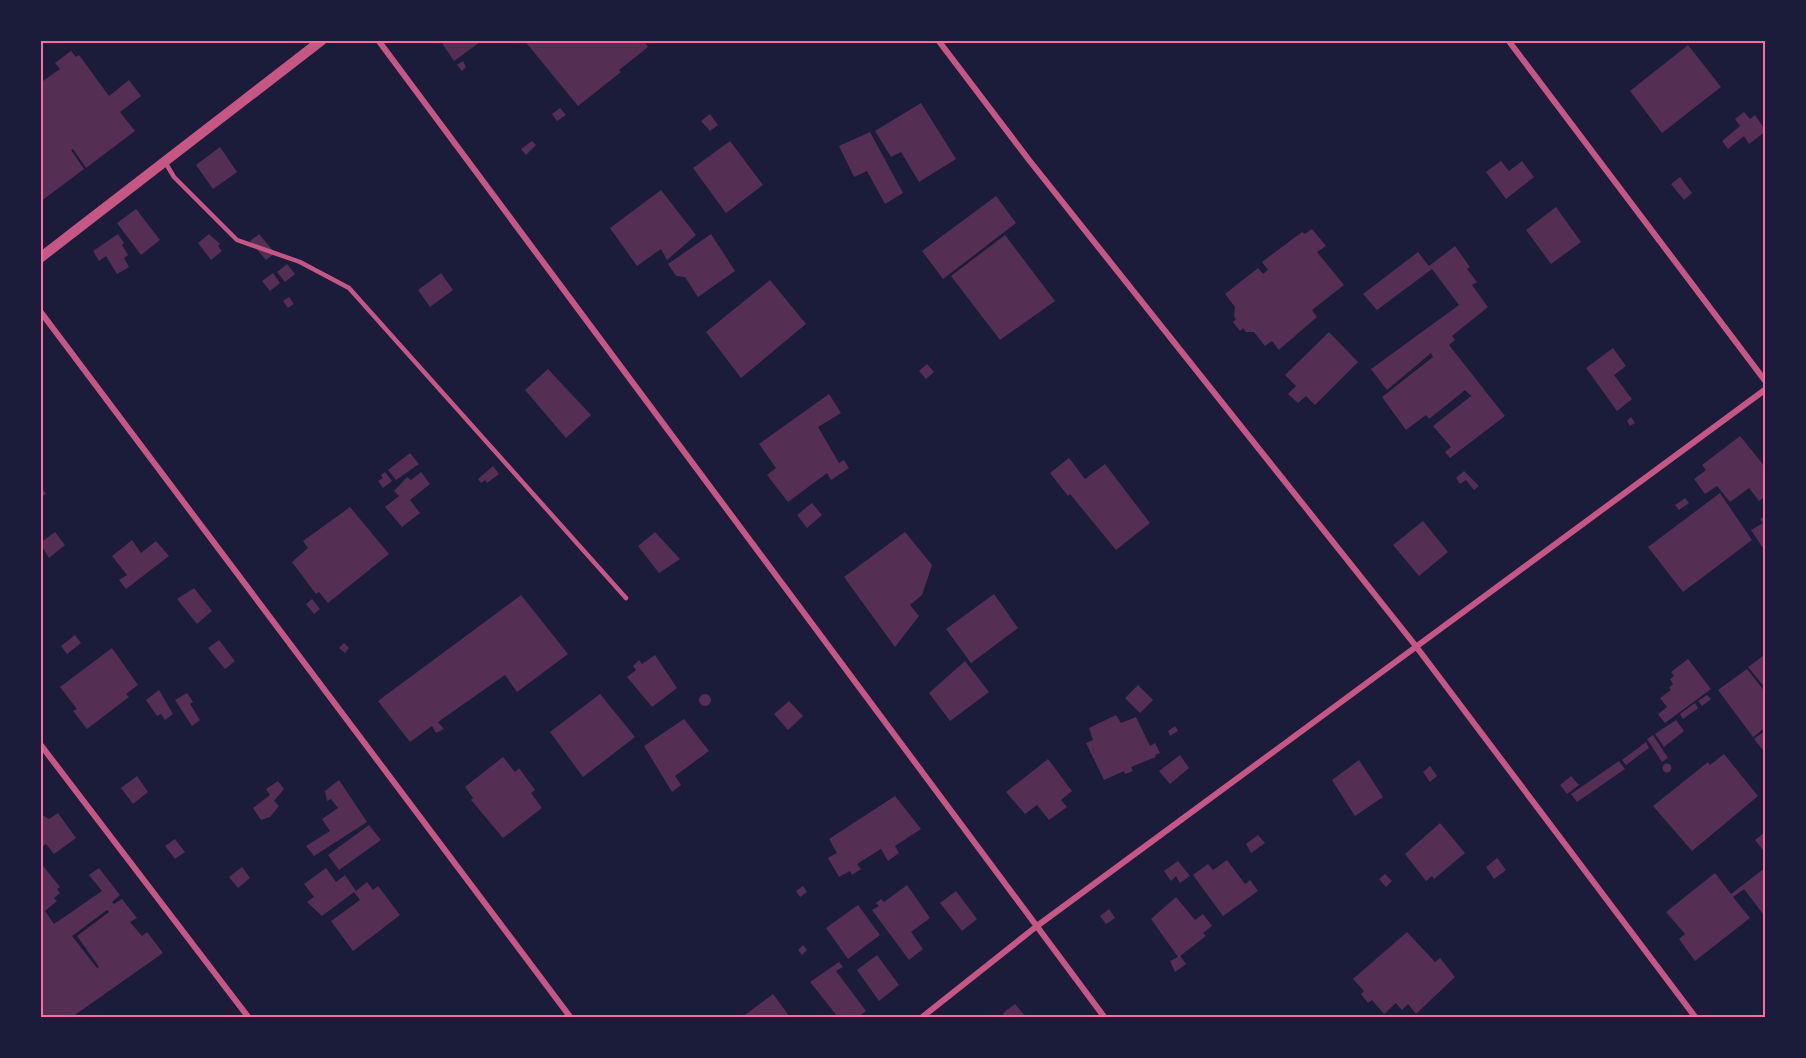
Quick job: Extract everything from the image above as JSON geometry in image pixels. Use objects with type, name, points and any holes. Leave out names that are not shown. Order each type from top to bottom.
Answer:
[{"type":"street","points":[[40,258],[322,40]]},
{"type":"street","points":[[378,40],[1105,1017]]},
{"type":"street","points":[[938,40],[1029,160],[1415,645],[1696,1017]]},
{"type":"street","points":[[1508,40],[1766,382]]},
{"type":"street","points":[[40,311],[571,1017]]},
{"type":"street","points":[[921,1017],[1037,926],[1415,645],[1766,389]]},
{"type":"street","points":[[40,744],[249,1017]]},
{"type":"lane","points":[[165,162],[174,177],[237,240],[300,262],[349,288],[626,598]]},
{"type":"building","points":[[440,40],[483,40],[454,61]]},
{"type":"building","points":[[524,40],[643,40],[648,47],[578,106]]},
{"type":"building","points":[[1688,45],[1721,87],[1662,133],[1630,91]]},
{"type":"building","points":[[71,51],[76,57],[79,55],[109,96],[129,80],[141,96],[120,112],[135,131],[86,168],[73,149],[71,150],[84,169],[40,202],[40,83],[60,69],[55,63]]},
{"type":"building","points":[[463,61],[466,67],[462,71],[457,65]]},
{"type":"building","points":[[921,103],[956,159],[919,182],[901,152],[891,157],[875,131]]},
{"type":"building","points":[[560,108],[566,115],[557,121],[552,114]]},
{"type":"building","points":[[1744,112],[1750,119],[1755,115],[1766,131],[1749,144],[1744,136],[1728,149],[1722,141],[1740,126],[1735,119]]},
{"type":"building","points":[[710,114],[718,125],[710,131],[701,121]]},
{"type":"building","points":[[870,132],[903,193],[885,204],[867,171],[854,177],[839,146]]},
{"type":"building","points":[[532,141],[536,145],[526,155],[521,149]]},
{"type":"building","points":[[730,141],[763,185],[726,213],[693,168]]},
{"type":"building","points":[[220,147],[237,172],[213,189],[196,165]]},
{"type":"building","points":[[1501,161],[1509,171],[1522,161],[1534,177],[1506,199],[1486,172]]},
{"type":"building","points":[[1680,177],[1692,193],[1684,200],[1671,184]]},
{"type":"building","points":[[661,190],[696,235],[667,260],[661,249],[637,266],[610,228]]},
{"type":"building","points":[[996,196],[1016,223],[943,279],[922,251]]},
{"type":"building","points":[[1556,207],[1581,242],[1551,264],[1526,230]]},
{"type":"building","points":[[136,209],[160,240],[141,255],[117,223]]},
{"type":"building","points":[[1312,229],[1326,246],[1317,252],[1344,285],[1312,310],[1317,317],[1279,350],[1272,341],[1265,346],[1254,332],[1246,332],[1243,328],[1240,331],[1233,322],[1236,319],[1235,307],[1225,294],[1258,268],[1263,274],[1268,270],[1262,262],[1302,232],[1305,234]]},
{"type":"building","points":[[118,234],[128,255],[124,258],[129,267],[117,274],[106,256],[99,261],[93,251]]},
{"type":"building","points":[[209,234],[220,244],[218,246],[222,251],[211,260],[198,243]]},
{"type":"building","points":[[259,234],[275,253],[266,260],[250,241]]},
{"type":"building","points":[[711,234],[735,271],[698,297],[685,277],[676,276],[668,264]]},
{"type":"building","points":[[1005,235],[1055,301],[1000,340],[951,276]]},
{"type":"building","points":[[1455,246],[1470,267],[1467,269],[1477,282],[1472,285],[1488,307],[1452,336],[1455,340],[1449,345],[1505,416],[1450,458],[1445,452],[1451,447],[1433,426],[1471,396],[1465,390],[1429,419],[1426,415],[1406,430],[1382,397],[1433,357],[1431,353],[1387,390],[1371,369],[1459,305],[1432,269],[1377,310],[1363,294],[1418,252],[1429,266]]},
{"type":"building","points":[[287,264],[295,274],[285,282],[277,272]]},
{"type":"building","points":[[273,273],[280,283],[270,291],[262,281]]},
{"type":"building","points":[[441,273],[453,290],[430,307],[418,290]]},
{"type":"building","points":[[770,280],[806,324],[741,378],[706,332]]},
{"type":"building","points":[[289,297],[294,304],[288,308],[283,301]]},
{"type":"building","points":[[1329,332],[1358,362],[1315,405],[1306,396],[1298,403],[1288,394],[1296,386],[1285,375]]},
{"type":"building","points":[[1613,348],[1626,366],[1614,375],[1632,399],[1617,411],[1586,368]]},
{"type":"building","points":[[927,364],[934,372],[926,379],[919,371]]},
{"type":"building","points":[[548,369],[591,415],[566,438],[525,390]]},
{"type":"building","points":[[829,394],[841,413],[818,427],[839,463],[844,460],[849,468],[831,480],[827,473],[788,502],[767,475],[776,468],[759,444]]},
{"type":"building","points":[[1631,417],[1635,423],[1630,426],[1627,421]]},
{"type":"building","points":[[1740,436],[1766,468],[1766,496],[1759,501],[1749,488],[1730,502],[1717,486],[1705,494],[1694,479],[1706,470],[1702,465]]},
{"type":"building","points":[[410,453],[419,464],[396,480],[388,470]]},
{"type":"building","points":[[1069,458],[1085,479],[1105,464],[1150,523],[1116,550],[1050,473]]},
{"type":"building","points":[[493,466],[499,474],[487,483],[485,480],[481,483],[478,479]]},
{"type":"building","points":[[1464,471],[1479,486],[1474,490],[1466,480],[1460,484],[1456,478]]},
{"type":"building","points":[[385,472],[392,481],[383,488],[378,481],[383,478],[381,475]]},
{"type":"building","points":[[421,472],[430,484],[410,500],[420,513],[402,527],[385,507],[399,496],[394,491],[407,477],[411,480]]},
{"type":"building","points":[[40,486],[46,494],[40,498]]},
{"type":"building","points":[[1720,493],[1752,540],[1683,592],[1648,547]]},
{"type":"building","points":[[1685,498],[1689,503],[1679,510],[1675,505]]},
{"type":"building","points":[[812,503],[822,515],[807,528],[797,515]]},
{"type":"building","points":[[350,507],[389,554],[328,603],[319,592],[316,594],[292,562],[308,548],[303,541]]},
{"type":"building","points":[[1766,516],[1766,547],[1763,548],[1751,530],[1763,523],[1760,519]]},
{"type":"building","points":[[1423,521],[1448,552],[1419,576],[1393,545]]},
{"type":"building","points":[[55,532],[65,545],[49,558],[40,543]]},
{"type":"building","points":[[655,532],[680,559],[659,573],[638,546]]},
{"type":"building","points":[[905,532],[932,565],[922,595],[910,605],[919,616],[895,647],[844,577]]},
{"type":"building","points":[[132,540],[141,553],[156,541],[169,556],[126,589],[119,580],[127,575],[112,556]]},
{"type":"building","points":[[194,588],[212,611],[197,624],[177,599]]},
{"type":"building","points":[[994,594],[1018,628],[971,663],[946,629]]},
{"type":"building","points":[[521,595],[568,654],[517,692],[505,675],[438,722],[444,729],[436,733],[432,726],[410,742],[378,701]]},
{"type":"building","points":[[312,599],[320,609],[314,614],[306,604]]},
{"type":"building","points":[[75,635],[81,643],[67,654],[61,646]]},
{"type":"building","points":[[219,640],[235,661],[225,669],[208,648]]},
{"type":"building","points":[[344,643],[349,648],[345,653],[339,648]]},
{"type":"building","points":[[112,648],[138,685],[126,694],[129,697],[87,729],[73,711],[77,709],[60,687]]},
{"type":"building","points":[[655,655],[677,688],[652,707],[627,677],[636,670],[633,666],[639,660],[642,664]]},
{"type":"building","points":[[1763,656],[1766,658],[1766,689],[1748,667]]},
{"type":"building","points":[[1688,659],[1711,689],[1665,723],[1658,714],[1667,707],[1660,698],[1671,690],[1669,688],[1673,684],[1670,679],[1674,676],[1671,672]]},
{"type":"building","points":[[965,661],[989,692],[950,721],[929,693]]},
{"type":"building","points":[[1747,669],[1766,693],[1766,727],[1753,737],[1718,690]]},
{"type":"building","points":[[1138,685],[1153,700],[1140,713],[1125,698]]},
{"type":"building","points":[[159,690],[173,714],[165,720],[161,714],[157,716],[146,700]]},
{"type":"building","points":[[187,693],[193,702],[190,704],[200,720],[192,726],[175,700]]},
{"type":"building","points":[[600,694],[635,737],[583,777],[550,732]]},
{"type":"building","points":[[707,694],[711,700],[707,706],[703,706],[699,698]]},
{"type":"building","points":[[1707,695],[1711,699],[1702,706],[1698,701]]},
{"type":"building","points":[[789,701],[803,716],[788,730],[774,714]]},
{"type":"building","points":[[1695,703],[1698,708],[1683,719],[1680,714]]},
{"type":"building","points":[[1116,715],[1121,723],[1136,717],[1150,746],[1155,743],[1160,753],[1155,755],[1156,757],[1131,767],[1133,771],[1125,774],[1124,771],[1104,780],[1086,743],[1093,740],[1089,728]]},
{"type":"building","points":[[684,719],[709,751],[675,776],[681,785],[672,792],[644,746]]},
{"type":"building","points":[[1676,720],[1684,731],[1664,747],[1655,734]]},
{"type":"building","points":[[1175,726],[1178,731],[1170,736],[1168,731]]},
{"type":"building","points":[[1766,730],[1766,754],[1754,739]]},
{"type":"building","points":[[1653,735],[1668,758],[1662,762],[1647,739]]},
{"type":"building","points":[[1646,742],[1649,748],[1626,765],[1622,760]]},
{"type":"building","points":[[1724,754],[1758,796],[1692,851],[1653,806],[1708,762],[1710,765]]},
{"type":"building","points":[[1180,755],[1189,768],[1170,784],[1159,771]]},
{"type":"building","points":[[503,757],[515,772],[519,768],[535,790],[531,793],[542,808],[503,838],[471,800],[473,798],[465,787]]},
{"type":"building","points":[[1048,759],[1072,791],[1061,800],[1067,807],[1049,820],[1037,805],[1025,814],[1006,792]]},
{"type":"building","points":[[1359,760],[1383,797],[1355,816],[1332,780]]},
{"type":"building","points":[[1619,761],[1625,769],[1577,802],[1571,794]]},
{"type":"building","points":[[1667,763],[1672,768],[1667,773],[1662,768]]},
{"type":"building","points":[[1430,766],[1437,776],[1430,782],[1423,772]]},
{"type":"building","points":[[137,776],[148,792],[133,804],[121,788]]},
{"type":"building","points":[[1571,776],[1579,785],[1567,794],[1560,785]]},
{"type":"building","points":[[339,780],[367,822],[314,856],[306,846],[330,831],[322,819],[338,808],[331,799],[327,801],[325,791]]},
{"type":"building","points":[[278,781],[284,789],[274,801],[279,806],[270,817],[261,820],[253,808],[270,795],[266,789]]},
{"type":"building","points":[[895,796],[921,829],[895,846],[899,853],[888,861],[881,849],[857,864],[861,869],[852,875],[850,871],[839,877],[828,858],[837,853],[829,839]]},
{"type":"building","points":[[58,813],[76,838],[54,854],[46,844],[40,848],[40,814],[49,819]]},
{"type":"building","points":[[1440,823],[1465,853],[1434,879],[1432,876],[1426,881],[1405,854]]},
{"type":"building","points":[[369,825],[381,840],[339,870],[328,855]]},
{"type":"building","points":[[1766,831],[1766,854],[1755,840]]},
{"type":"building","points":[[1258,835],[1265,843],[1251,853],[1246,844]]},
{"type":"building","points":[[175,839],[185,852],[175,859],[165,846]]},
{"type":"building","points":[[1497,858],[1506,870],[1494,879],[1486,867]]},
{"type":"building","points":[[1227,860],[1245,884],[1250,880],[1258,891],[1223,916],[1193,875],[1208,864],[1213,870]]},
{"type":"building","points":[[1178,861],[1190,876],[1180,883],[1176,876],[1171,881],[1164,871]]},
{"type":"building","points":[[40,862],[60,887],[57,889],[60,893],[54,898],[57,901],[45,911],[54,924],[102,891],[89,875],[99,868],[120,895],[112,902],[114,904],[122,899],[137,918],[130,922],[142,936],[147,932],[163,953],[72,1017],[40,1017]],"holes":[[[107,910],[109,912],[77,936],[99,967],[97,968],[72,936]]]},
{"type":"building","points":[[242,867],[250,878],[238,888],[229,877]]},
{"type":"building","points":[[1766,867],[1766,918],[1744,889],[1733,897],[1750,918],[1695,961],[1679,939],[1685,934],[1666,912],[1715,873],[1731,894]]},
{"type":"building","points":[[326,868],[336,882],[345,875],[356,891],[367,882],[373,890],[378,886],[400,915],[353,951],[331,921],[360,900],[354,892],[322,916],[307,902],[314,897],[304,884]]},
{"type":"building","points":[[1385,874],[1392,881],[1386,887],[1379,879]]},
{"type":"building","points":[[907,885],[930,918],[911,932],[923,949],[909,960],[872,910],[879,906],[876,903],[881,899],[884,902]]},
{"type":"building","points":[[803,886],[807,892],[800,897],[796,891]]},
{"type":"building","points":[[956,891],[977,919],[962,931],[940,903]]},
{"type":"building","points":[[1176,897],[1195,920],[1203,914],[1212,926],[1203,933],[1206,936],[1180,956],[1186,964],[1175,972],[1170,961],[1178,957],[1151,919]]},
{"type":"building","points":[[858,905],[880,935],[848,959],[826,928]]},
{"type":"building","points":[[1109,909],[1115,918],[1106,924],[1100,916]]},
{"type":"building","points":[[1407,932],[1435,962],[1440,958],[1455,977],[1416,1014],[1408,1004],[1402,1010],[1396,1003],[1384,1014],[1372,1000],[1368,1003],[1361,994],[1364,991],[1353,979]]},
{"type":"building","points":[[803,945],[807,950],[802,955],[798,950]]},
{"type":"building","points":[[877,955],[899,985],[879,1001],[857,970]]},
{"type":"building","points":[[839,962],[843,967],[836,971],[866,1011],[858,1017],[838,1017],[810,982]]},
{"type":"building","points":[[773,994],[790,1017],[742,1017]]},
{"type":"building","points":[[1015,1004],[1026,1017],[1006,1017],[1003,1013]]}]
